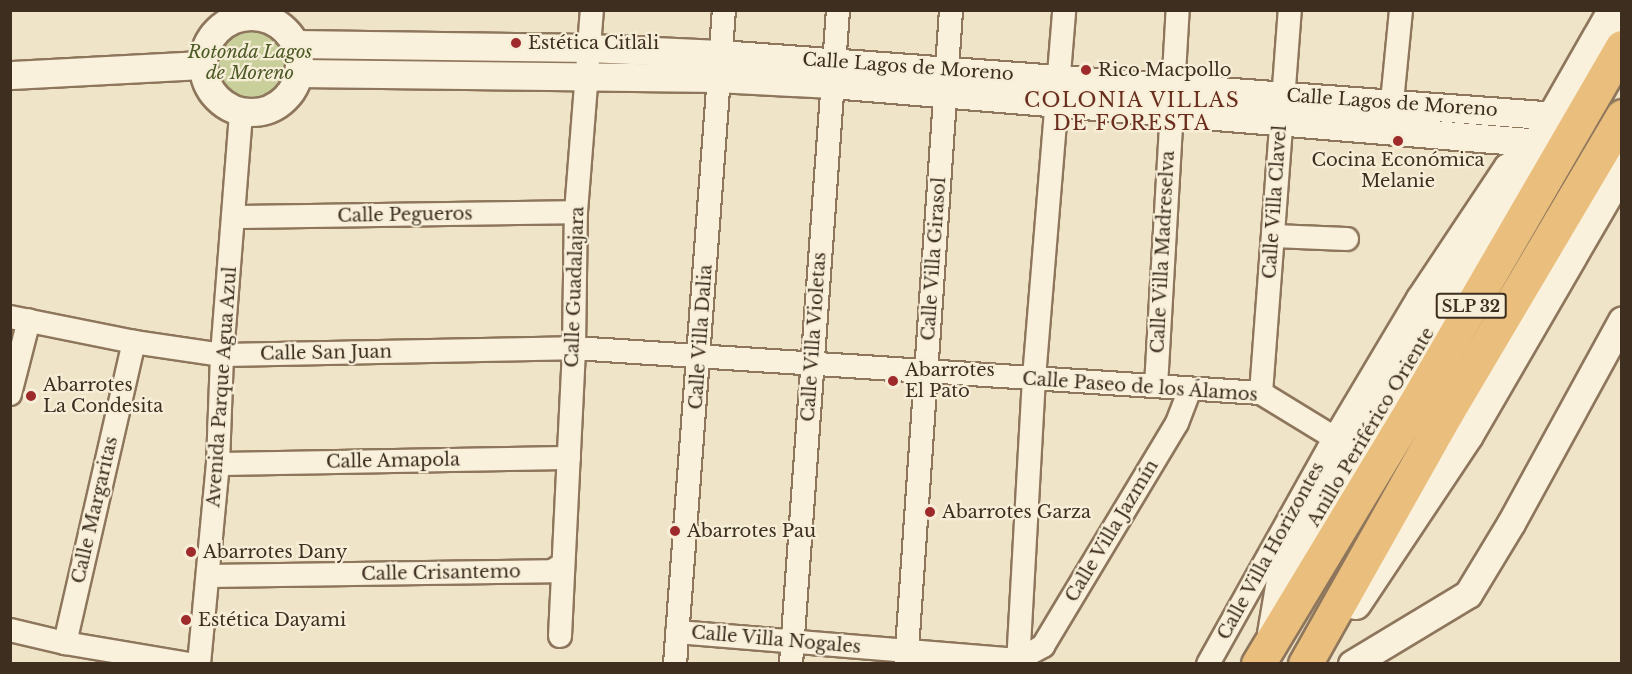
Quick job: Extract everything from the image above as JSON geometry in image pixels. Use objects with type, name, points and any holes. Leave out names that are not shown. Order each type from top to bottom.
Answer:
[{"type":"highway","name":"Anillo Periférico Oriente","points":[[1258,663],[1477,296],[1622,47]]},
{"type":"highway","name":"SLP 32","points":[[1305,663],[1446,414],[1622,116]]},
{"type":"highway","points":[[1477,296],[1482,243]]},
{"type":"main road","name":"Anillo Periférico Oriente","points":[[1274,634],[1284,575],[1344,444],[1482,243],[1615,10]]},
{"type":"main road","points":[[1305,663],[1334,634],[1467,435],[1622,168]]},
{"type":"street","name":"Calle Guadalajara","points":[[560,636],[574,348],[576,212],[592,10]]},
{"type":"street","name":"Calle Villa Dalia","points":[[675,663],[700,356],[724,10]]},
{"type":"street","name":"Calle Villa Violetas","points":[[792,652],[838,10]]},
{"type":"street","name":"Calle Villa Girasol","points":[[907,657],[951,10]]},
{"type":"street","points":[[1018,662],[1034,378],[1064,10]]},
{"type":"street","name":"Calle Villa Madreselva","points":[[1156,386],[1178,10]]},
{"type":"street","name":"Calle Villa Clavel","points":[[1261,393],[1290,10]]},
{"type":"street","points":[[1392,102],[1401,10]]},
{"type":"street","points":[[254,13],[278,24],[295,44],[299,58],[298,73],[293,87],[277,103],[256,111],[241,111],[226,105],[214,94],[206,81],[203,65],[205,50],[212,36],[231,21],[254,13]]},
{"type":"street","name":"Calle Lagos de Moreno","points":[[295,44],[588,48],[719,66],[833,72],[1171,100],[1281,122],[1540,143]]},
{"type":"street","points":[[10,75],[203,65]]},
{"type":"street","name":"Calle Lagos de Moreno","points":[[298,73],[588,76],[719,66]]},
{"type":"street","name":"Calle Lagos de Moreno","points":[[1171,100],[1284,95],[1556,116]]},
{"type":"street","name":"Avenida Parque Agua Azul","points":[[199,663],[218,464],[222,355],[241,111]]},
{"type":"street","name":"Calle Villa Horizontes","points":[[1208,663],[1344,444],[1418,298],[1506,166],[1540,143]]},
{"type":"street","name":"Calle Pegueros","points":[[234,217],[576,212]]},
{"type":"street","points":[[1273,236],[1347,239]]},
{"type":"street","points":[[10,394],[20,319]]},
{"type":"street","name":"Calle San Juan","points":[[20,319],[134,342],[222,355],[574,348]]},
{"type":"street","points":[[1352,663],[1468,594],[1511,523],[1622,320]]},
{"type":"street","name":"Calle Margaritas","points":[[65,643],[134,342]]},
{"type":"street","name":"Calle Paseo de los Álamos","points":[[574,348],[1261,393],[1344,444]]},
{"type":"street","name":"Calle Villa Jazmín","points":[[1018,662],[1043,646],[1177,423],[1190,388]]},
{"type":"street","name":"Calle Amapola","points":[[218,464],[568,458]]},
{"type":"street","name":"Calle Crisantemo","points":[[208,576],[552,571],[563,564]]},
{"type":"street","points":[[10,630],[65,643],[189,663]]},
{"type":"street","name":"Calle Villa Nogales","points":[[677,632],[792,652],[1018,662]]},
{"type":"green space","name":"Rotonda Lagos de Moreno","points":[[243,29],[257,29],[270,35],[279,44],[285,57],[283,77],[275,89],[257,99],[243,99],[230,93],[221,84],[215,71],[215,57],[221,44],[230,35]]},
{"type":"place","name":"Estética Citlali","points":[[516,43]]},
{"type":"place","name":"Rico Macpollo","points":[[1086,70]]},
{"type":"place","name":"Cocina Económica Melanie","points":[[1398,141]]},
{"type":"place","name":"Abarrotes El Pato","points":[[893,381]]},
{"type":"place","name":"Abarrotes La Condesita","points":[[31,396]]},
{"type":"place","name":"Abarrotes Garza","points":[[930,512]]},
{"type":"place","name":"Abarrotes Pau","points":[[675,531]]},
{"type":"place","name":"Abarrotes Dany","points":[[191,552]]},
{"type":"place","name":"Estética Dayami","points":[[186,620]]},
{"type":"district","name":"COLONIA VILLAS DE FORESTA","points":[[1132,112]]}]
